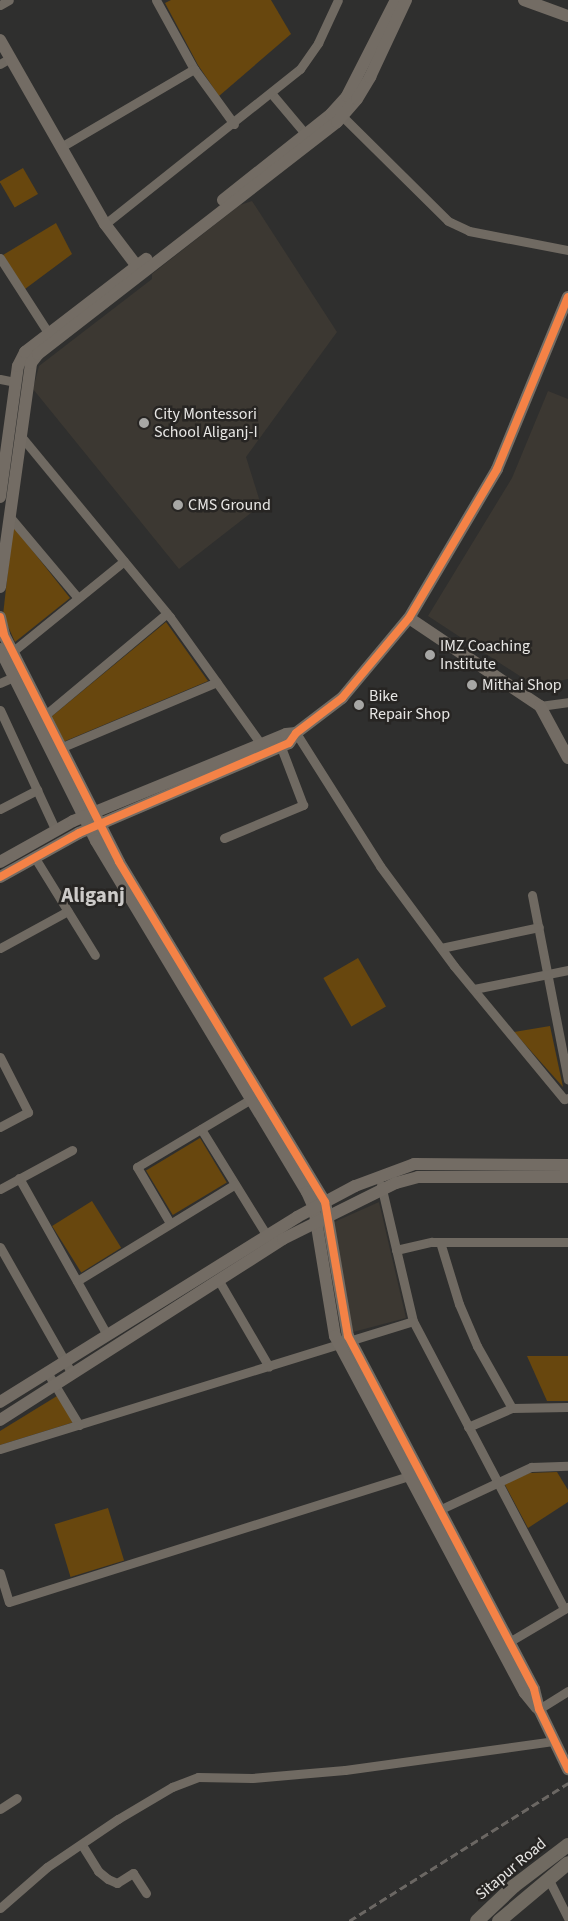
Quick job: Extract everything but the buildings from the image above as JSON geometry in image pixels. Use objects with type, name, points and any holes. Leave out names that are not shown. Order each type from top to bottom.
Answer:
[{"type":"main road","name":"Sitapur Road","points":[[476,1921],[514,1886],[568,1844]]},
{"type":"main road","name":"Sitapur Road","points":[[499,1921],[514,1916],[548,1878],[568,1863]]},
{"type":"street","points":[[0,5],[9,0]]},
{"type":"street","points":[[105,224],[234,124],[300,69],[318,43],[338,0]]},
{"type":"street","points":[[339,112],[361,74],[396,0]]},
{"type":"street","points":[[260,744],[167,613],[15,434],[18,366],[25,352],[52,338],[309,138],[339,112],[370,77],[406,0]]},
{"type":"street","points":[[524,0],[548,4],[568,16]]},
{"type":"street","points":[[159,1],[194,69],[234,124]]},
{"type":"street","points":[[0,40],[5,61],[61,147],[105,224],[139,270]]},
{"type":"street","points":[[61,147],[194,69]]},
{"type":"street","points":[[271,93],[309,138]]},
{"type":"street","points":[[339,112],[448,221],[469,231],[568,250]]},
{"type":"street","points":[[0,258],[52,338]]},
{"type":"street","points":[[0,877],[94,827],[289,744],[296,733],[342,698],[409,618],[497,469],[568,297]]},
{"type":"street","points":[[0,497],[32,363],[52,338]]},
{"type":"street","points":[[0,379],[16,382]]},
{"type":"street","points":[[0,587],[9,516],[6,473]]},
{"type":"street","points":[[9,516],[78,598]]},
{"type":"street","points":[[6,650],[78,598],[124,561]]},
{"type":"street","points":[[44,716],[167,613]]},
{"type":"street","points":[[0,617],[6,650],[94,827],[319,1205],[339,1294],[345,1343],[525,1693],[539,1709]]},
{"type":"street","points":[[409,618],[540,706],[568,758]]},
{"type":"street","points":[[18,675],[44,716],[60,748],[88,815]]},
{"type":"street","points":[[0,683],[18,675]]},
{"type":"street","points":[[60,748],[217,682]]},
{"type":"street","points":[[540,706],[568,702]]},
{"type":"street","points":[[0,710],[4,730],[37,790],[56,831]]},
{"type":"street","points":[[0,862],[88,815],[260,744],[286,734],[296,733]]},
{"type":"street","points":[[296,733],[380,866],[441,948],[564,1099],[568,1098]]},
{"type":"street","points":[[224,838],[304,804],[281,747]]},
{"type":"street","points":[[0,809],[37,790]]},
{"type":"street","points":[[35,858],[95,955]]},
{"type":"street","points":[[532,895],[568,1080]]},
{"type":"street","points":[[0,948],[68,911]]},
{"type":"street","points":[[441,948],[539,928]]},
{"type":"street","points":[[180,970],[251,1099],[319,1205]]},
{"type":"street","points":[[474,989],[568,970]]},
{"type":"street","points":[[0,1057],[28,1112],[0,1127]]},
{"type":"street","points":[[170,1223],[137,1167],[251,1099]]},
{"type":"street","points":[[200,1129],[267,1236]]},
{"type":"street","points":[[0,1189],[72,1150]]},
{"type":"street","points":[[0,1402],[267,1236],[319,1205],[379,1176],[414,1164],[568,1165]]},
{"type":"street","points":[[379,1176],[413,1321],[496,1481],[566,1608],[509,1642]]},
{"type":"street","points":[[0,1420],[283,1239],[382,1189],[418,1178],[568,1177]]},
{"type":"street","points":[[20,1178],[107,1335]]},
{"type":"street","points":[[77,1281],[235,1184]]},
{"type":"street","points":[[396,1250],[440,1242],[568,1242]]},
{"type":"street","points":[[440,1242],[458,1304],[477,1346],[512,1408]]},
{"type":"street","points":[[0,1247],[72,1374]]},
{"type":"street","points":[[219,1281],[269,1367]]},
{"type":"street","points":[[0,1449],[413,1321]]},
{"type":"street","points":[[47,1372],[79,1425]]},
{"type":"street","points":[[468,1427],[512,1408],[568,1407]]},
{"type":"street","points":[[439,1510],[496,1481],[530,1467],[565,1466],[568,1476]]},
{"type":"street","points":[[413,1474],[439,1510],[534,1689],[539,1709],[568,1769]]},
{"type":"street","points":[[0,1573],[8,1602],[413,1474]]},
{"type":"street","points":[[539,1709],[568,1691]]},
{"type":"street","points":[[0,1908],[47,1867],[172,1787],[198,1777],[252,1778],[345,1770],[553,1741]]},
{"type":"street","points":[[0,1809],[17,1798]]},
{"type":"street","points":[[82,1845],[98,1871],[108,1879],[117,1883],[133,1873],[146,1893]]},
{"type":"street","points":[[548,1878],[568,1918]]},
{"type":"shaded area","points":[[171,0],[271,0],[291,34],[219,96],[198,65],[165,3]]},
{"type":"shaded area","points":[[23,168],[38,194],[15,207],[0,181]]},
{"type":"shaded area","points":[[252,201],[337,332],[246,457],[261,505],[179,569],[33,389],[39,366],[152,279],[152,274],[240,205]]},
{"type":"shaded area","points":[[56,223],[72,254],[25,289],[3,255]]},
{"type":"shaded area","points":[[548,391],[568,399],[568,679],[535,686],[428,616],[512,478]]},
{"type":"shaded area","points":[[13,526],[70,598],[15,642],[3,615]]},
{"type":"shaded area","points":[[166,622],[208,681],[63,742],[51,717]]},
{"type":"shaded area","points":[[358,958],[386,1006],[351,1026],[323,978]]},
{"type":"shaded area","points":[[550,1026],[563,1087],[514,1032]]},
{"type":"shaded area","points":[[200,1138],[227,1183],[173,1215],[146,1170]]},
{"type":"shaded area","points":[[92,1201],[121,1248],[81,1273],[52,1226]]},
{"type":"shaded area","points":[[379,1202],[406,1318],[353,1332],[332,1223]]},
{"type":"shaded area","points":[[527,1356],[568,1356],[568,1401],[547,1401]]},
{"type":"shaded area","points":[[57,1396],[74,1422],[0,1445],[0,1431]]},
{"type":"shaded area","points":[[557,1472],[568,1490],[568,1502],[528,1528],[504,1483],[530,1473]]},
{"type":"shaded area","points":[[108,1508],[124,1561],[71,1577],[54,1524]]},
{"type":"railway","points":[[349,1921],[568,1783]]},
{"type":"cycle path","points":[[0,877],[79,833],[289,743],[296,733],[342,698],[409,618],[497,469],[568,297]]},
{"type":"cycle path","points":[[0,617],[4,635],[119,862],[325,1202],[348,1336],[534,1689],[539,1709],[568,1769]]},
{"type":"place","name":"City Montessori School Aliganj-I","points":[[144,423]]},
{"type":"place","name":"CMS Ground","points":[[178,505]]},
{"type":"place","name":"IMZ Coaching Institute","points":[[430,655]]},
{"type":"place","name":"Mithai Shop","points":[[472,685]]},
{"type":"place","name":"Bike Repair Shop","points":[[359,705]]},
{"type":"district","name":"Aliganj","points":[[93,895]]}]
